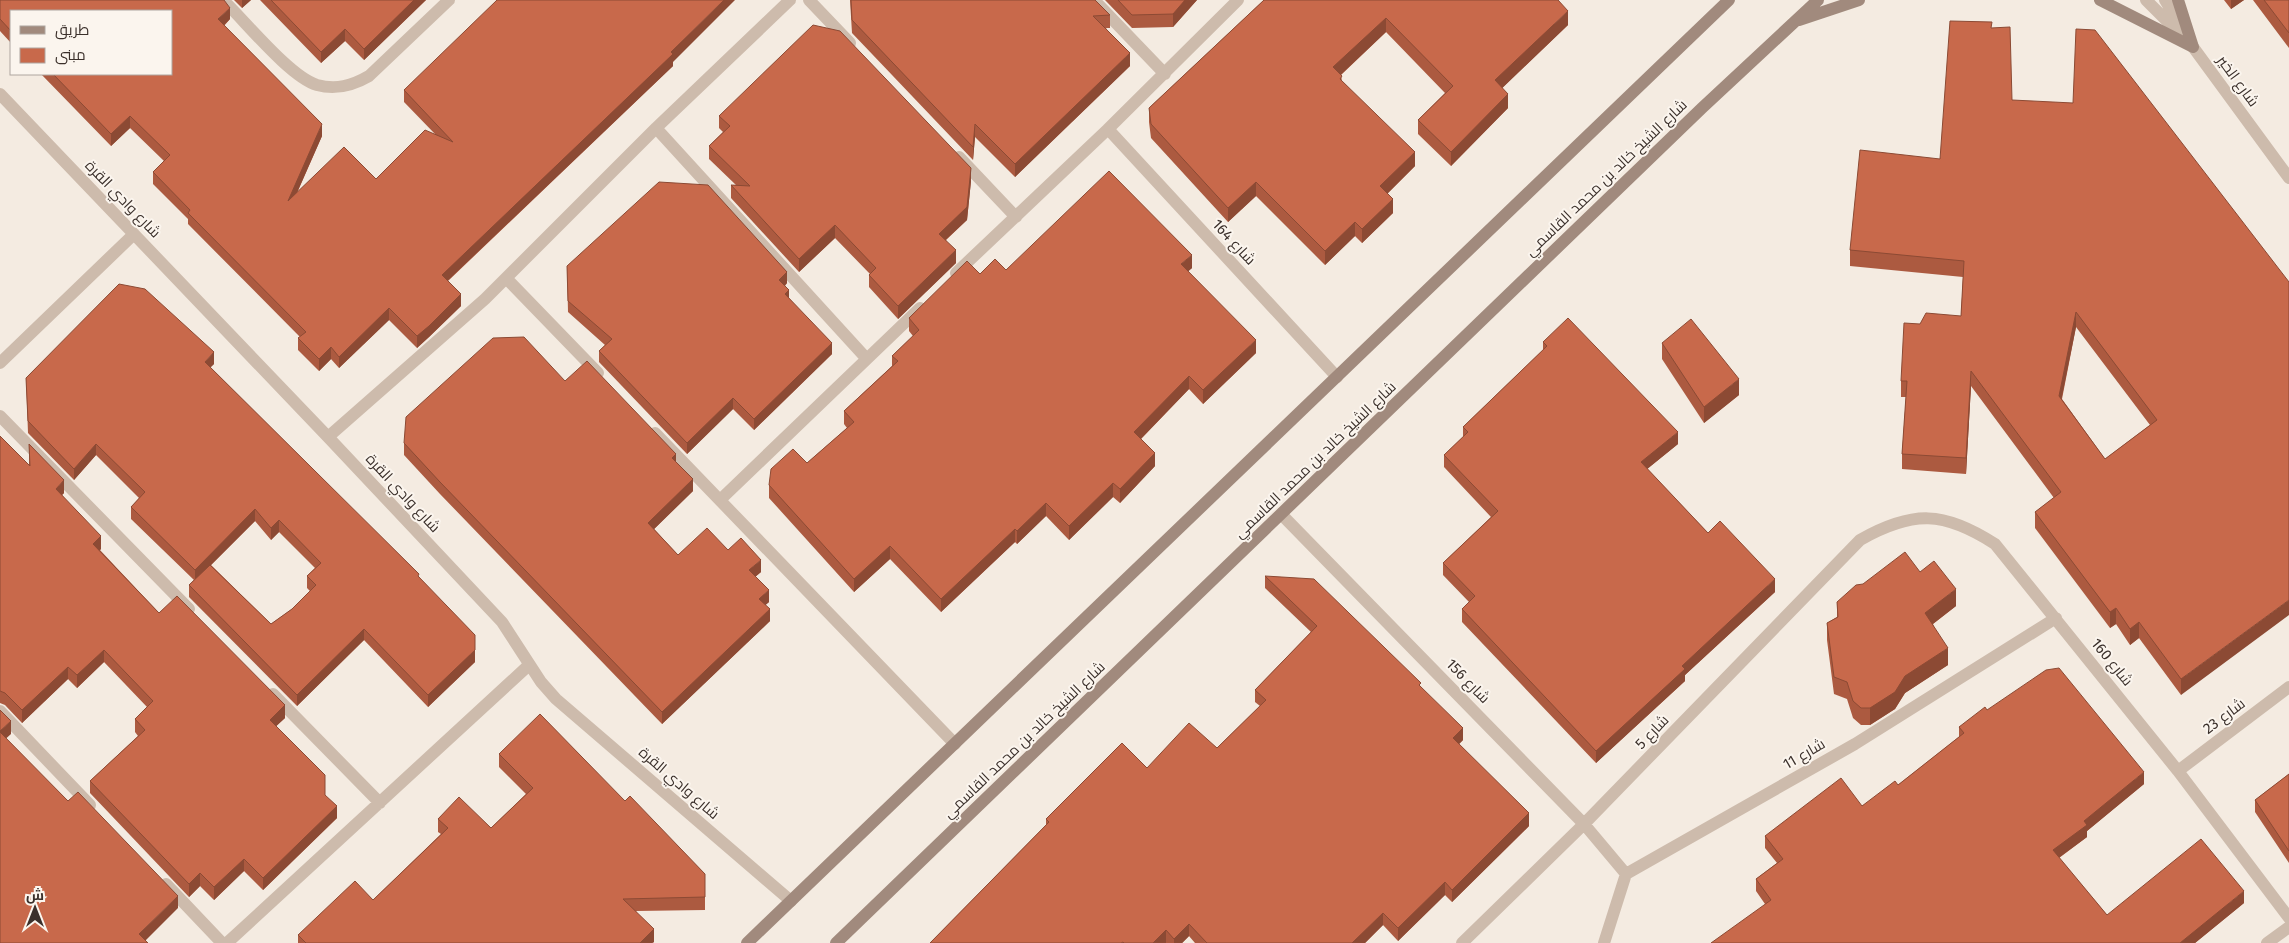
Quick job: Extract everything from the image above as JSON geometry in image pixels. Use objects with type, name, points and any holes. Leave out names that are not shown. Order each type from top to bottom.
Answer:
[{"type":"main road","points":[[747,943],[1729,0]]},
{"type":"main road","name":"شارع الشيخ خالد بن محمد القاسمي","points":[[836,943],[1702,108],[1818,0]]},
{"type":"main road","points":[[1797,21],[1859,0]]},
{"type":"main road","points":[[2100,0],[2193,47]]},
{"type":"main road","points":[[2178,0],[2193,47]]},
{"type":"street","points":[[224,0],[285,63],[300,75],[316,84],[335,87],[354,85],[369,76],[449,0]]},
{"type":"street","points":[[328,437],[420,358],[506,278],[656,128],[790,0]]},
{"type":"street","points":[[809,0],[857,50]]},
{"type":"street","points":[[1094,0],[1165,74]]},
{"type":"street","points":[[945,284],[1165,74],[1238,0]]},
{"type":"street","points":[[2146,0],[2193,47]]},
{"type":"street","name":"شارع الخير","points":[[2165,0],[2193,47],[2289,178]]},
{"type":"street","name":"شارع وادي القرة","points":[[0,94],[502,622],[529,665],[556,699],[791,900]]},
{"type":"street","points":[[656,128],[866,358]]},
{"type":"street","name":"شارع 164","points":[[1108,129],[1337,377]]},
{"type":"street","points":[[947,144],[1016,217]]},
{"type":"street","points":[[0,363],[134,234]]},
{"type":"street","points":[[506,278],[610,386]]},
{"type":"street","points":[[720,500],[930,297]]},
{"type":"street","points":[[0,416],[200,620]]},
{"type":"street","points":[[644,421],[955,744]]},
{"type":"street","name":"شارع 156","points":[[1282,515],[1584,824],[1626,874]]},
{"type":"street","name":"شارع 160","points":[[1860,540],[1885,526],[1914,518],[1943,519],[1971,528],[1995,544],[2178,771],[2289,918]]},
{"type":"street","name":"شارع 5","points":[[1462,943],[1584,824],[1860,540]]},
{"type":"street","name":"شارع 11","points":[[1626,874],[1855,744],[2056,618]]},
{"type":"street","points":[[227,943],[529,665]]},
{"type":"street","points":[[262,683],[380,803]]},
{"type":"street","name":"شارع 23","points":[[2178,771],[2289,687]]},
{"type":"street","points":[[0,711],[101,816]]},
{"type":"street","points":[[155,873],[222,943]]},
{"type":"street","points":[[1604,943],[1626,874]]},
{"type":"street","points":[[2267,943],[2289,926]]},
{"type":"building","points":[[0,0],[224,0],[230,8],[218,19],[322,124],[288,201],[344,147],[376,179],[425,130],[453,142],[404,90],[497,0],[724,0],[671,52],[673,54],[442,275],[461,294],[429,326],[417,336],[389,308],[339,357],[331,347],[319,359],[298,338],[306,332],[188,213],[190,210],[153,172],[170,155],[130,116],[111,134],[54,75],[172,75],[172,10],[10,10],[10,30],[0,19]]},
{"type":"building","points":[[271,0],[414,0],[364,49],[345,29],[321,52]]},
{"type":"building","points":[[851,0],[1095,0],[1110,15],[1093,16],[1130,53],[1015,164],[975,124],[973,147],[852,20]]},
{"type":"building","points":[[1118,0],[1185,0],[1173,14],[1132,15]]},
{"type":"building","points":[[1264,0],[1558,0],[1568,11],[1495,80],[1508,94],[1451,152],[1418,120],[1453,86],[1386,18],[1333,67],[1342,76],[1340,79],[1415,152],[1380,186],[1393,199],[1362,229],[1355,222],[1325,251],[1256,182],[1228,208],[1151,124],[1149,108]]},
{"type":"building","points":[[2264,0],[2289,0],[2289,33]]},
{"type":"building","points":[[1950,21],[1992,22],[1991,28],[2010,27],[2012,100],[2073,103],[2076,29],[2095,30],[2289,282],[2289,600],[2181,679],[2139,622],[2130,629],[2116,608],[2110,612],[2035,512],[2061,492],[1971,371],[1966,458],[1902,454],[1907,381],[1901,381],[1904,323],[1920,324],[1926,313],[1961,316],[1964,261],[1850,250],[1860,150],[1940,159]],"holes":[[[2076,312],[2157,420],[2105,459],[2059,396]]]},
{"type":"building","points":[[813,25],[840,31],[971,168],[967,207],[939,234],[956,250],[898,306],[869,275],[876,268],[835,225],[799,259],[731,185],[750,186],[709,146],[730,126],[719,116]]},
{"type":"building","points":[[1109,171],[1192,255],[1181,264],[1256,340],[1203,390],[1189,376],[1134,432],[1155,453],[1120,489],[1113,483],[1069,526],[1046,503],[1017,531],[1015,529],[941,599],[890,546],[854,579],[769,485],[771,469],[793,449],[807,463],[854,422],[844,411],[898,361],[892,356],[919,330],[909,318],[967,261],[980,274],[995,259],[1006,270]]},
{"type":"building","points":[[659,182],[708,185],[787,272],[779,280],[789,290],[785,294],[832,343],[754,419],[733,398],[687,443],[599,351],[612,339],[568,301],[567,266]]},
{"type":"building","points":[[119,284],[145,289],[214,352],[205,362],[419,574],[418,576],[475,635],[475,650],[428,695],[364,629],[297,695],[189,585],[210,565],[271,624],[292,609],[316,585],[307,576],[321,563],[279,520],[271,528],[255,509],[195,570],[131,507],[145,492],[96,444],[74,469],[28,421],[26,378]]},
{"type":"building","points":[[1568,318],[1678,432],[1641,462],[1708,533],[1720,521],[1775,579],[1682,666],[1685,669],[1596,751],[1462,609],[1475,596],[1443,563],[1498,511],[1444,455],[1468,432],[1463,427],[1547,346],[1543,342]]},
{"type":"building","points":[[1691,319],[1739,379],[1704,407],[1662,343]]},
{"type":"building","points":[[524,337],[565,381],[587,361],[676,454],[672,458],[693,479],[648,523],[678,555],[707,528],[728,550],[741,538],[761,560],[749,570],[769,590],[759,599],[770,609],[662,712],[404,443],[406,417],[493,338]]},
{"type":"building","points":[[0,436],[30,466],[29,444],[64,480],[56,489],[101,536],[93,544],[159,613],[177,596],[285,705],[270,720],[325,775],[325,795],[337,806],[263,878],[244,859],[214,887],[200,873],[189,884],[90,781],[145,730],[135,719],[153,701],[104,650],[77,675],[68,667],[22,710],[5,693],[0,691]]},
{"type":"building","points":[[1905,552],[1920,572],[1934,561],[1956,589],[1925,613],[1948,648],[1905,676],[1895,692],[1870,708],[1861,708],[1853,701],[1847,682],[1834,677],[1827,623],[1838,617],[1837,602],[1856,585],[1863,584]]},
{"type":"building","points":[[1265,576],[1314,579],[1421,683],[1419,685],[1463,728],[1453,738],[1529,813],[1452,890],[1445,882],[1398,928],[1383,913],[1352,943],[1207,943],[1189,924],[1174,939],[1166,930],[1153,943],[930,943],[1049,822],[1046,819],[1122,743],[1147,768],[1189,723],[1217,748],[1266,700],[1255,690],[1317,626]]},
{"type":"building","points":[[2059,668],[2144,772],[2084,821],[2087,825],[2053,850],[2107,915],[2201,839],[2244,891],[2180,943],[1711,943],[1771,900],[1756,879],[1783,859],[1765,836],[1841,778],[1862,806],[1895,781],[1898,785],[1964,733],[1959,727],[1985,707],[1987,710],[2046,670]]},
{"type":"building","points":[[0,710],[11,721],[0,731]]},
{"type":"building","points":[[540,714],[625,801],[630,796],[705,874],[705,897],[623,899],[654,929],[640,943],[306,943],[298,935],[355,881],[373,900],[448,828],[438,819],[459,797],[491,828],[533,788],[499,754]]},
{"type":"building","points":[[0,732],[68,801],[78,792],[178,896],[139,934],[148,943],[0,943]]},
{"type":"building","points":[[2289,774],[2289,851],[2255,800]]}]
